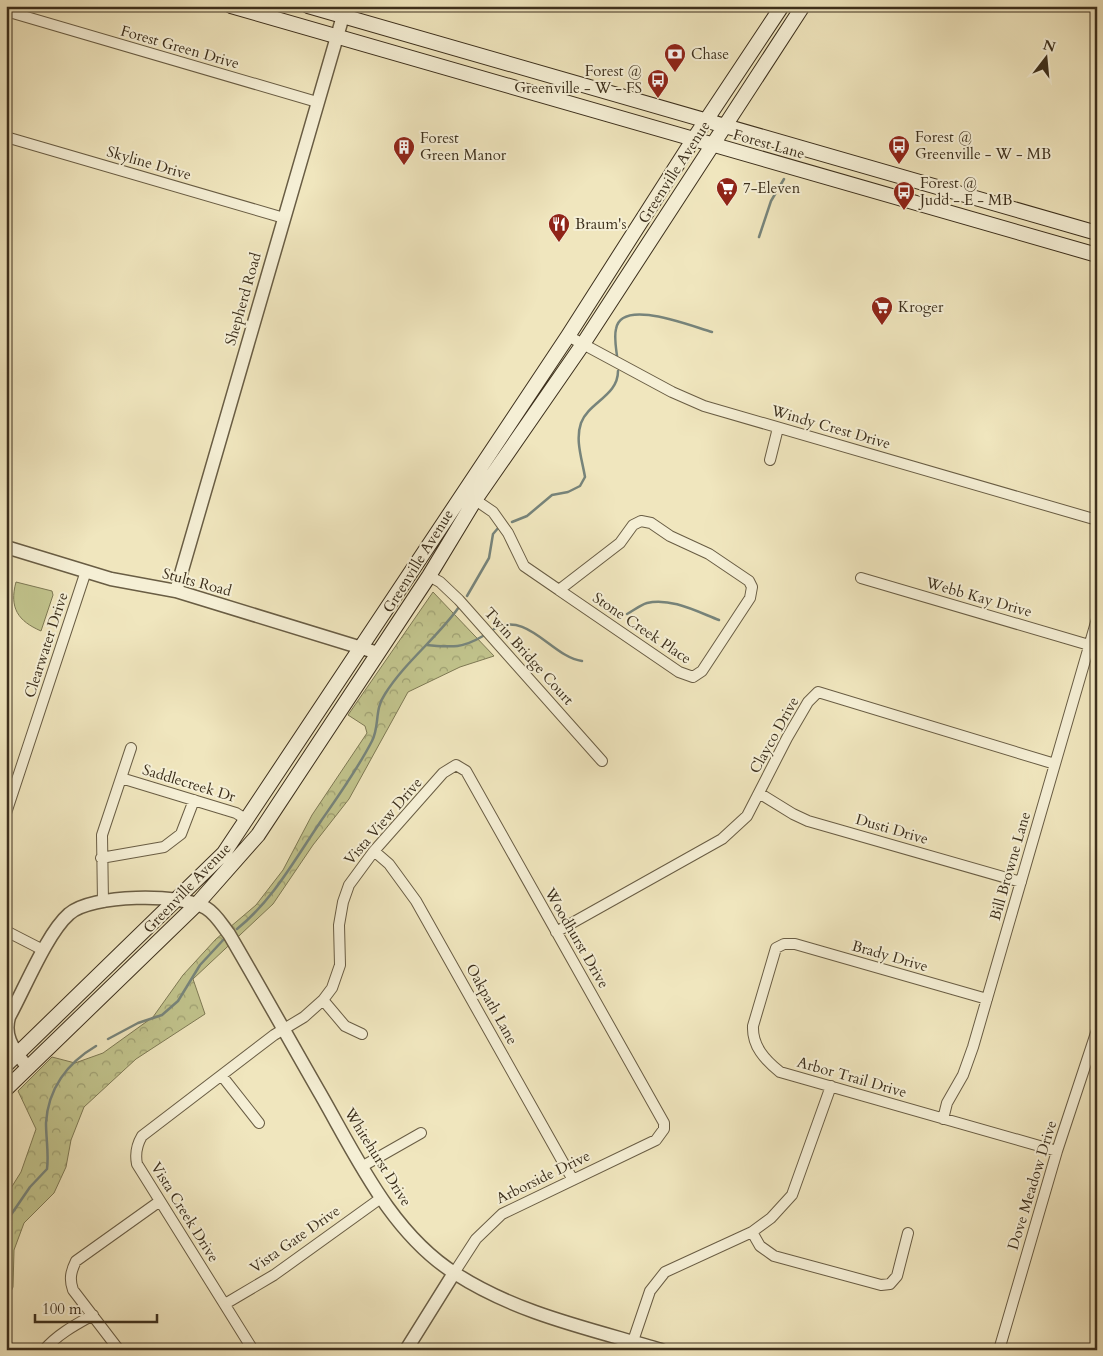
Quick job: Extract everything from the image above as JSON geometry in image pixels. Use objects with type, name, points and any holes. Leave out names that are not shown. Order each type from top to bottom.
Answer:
[{"type":"main road","name":"Forest Lane","points":[[231,6],[246,8],[336,37],[476,78],[1097,255]]},
{"type":"main road","name":"Forest Lane","points":[[308,6],[1097,233]]},
{"type":"main road","name":"Greenville Avenue","points":[[6,1088],[197,904],[258,835],[428,576],[470,496],[568,336],[693,140],[782,6]]},
{"type":"main road","name":"Greenville Avenue","points":[[6,1066],[214,864],[248,820],[361,648],[470,496],[583,344],[723,125],[803,6]]},
{"type":"main road","points":[[476,78],[482,57]]},
{"type":"main road","points":[[589,110],[596,89]]},
{"type":"main road","points":[[834,158],[835,180]]},
{"type":"main road","points":[[933,208],[938,187]]},
{"type":"main road","points":[[1022,233],[1028,213]]},
{"type":"main road","points":[[622,283],[618,273],[636,242],[638,227]]},
{"type":"street","name":"Forest Green Drive","points":[[6,11],[317,102]]},
{"type":"street","name":"Shepherd Road","points":[[176,591],[343,16]]},
{"type":"street","name":"Skyline Drive","points":[[6,137],[284,218]]},
{"type":"street","name":"Windy Crest Drive","points":[[568,336],[672,392],[704,406],[1097,520]]},
{"type":"street","points":[[770,460],[778,428]]},
{"type":"street","name":"Stone Creek Place","points":[[470,496],[493,512],[499,519],[524,566],[559,590],[679,672],[693,677],[702,671],[713,655],[750,598],[752,587],[749,581],[709,554],[670,536],[651,523],[640,521],[633,525],[620,542],[559,590]]},
{"type":"street","name":"Stults Road","points":[[6,547],[120,581],[176,591],[378,653]]},
{"type":"street","name":"Clearwater Drive","points":[[7,807],[86,572]]},
{"type":"street","name":"Twin Bridge Court","points":[[428,576],[440,582],[458,600],[602,761]]},
{"type":"street","name":"Webb Kay Drive","points":[[861,578],[1089,645]]},
{"type":"street","name":"Bill Browne Lane","points":[[943,1118],[947,1103],[966,1067],[987,999],[1097,619]]},
{"type":"street","name":"Clayco Drive","points":[[556,932],[717,843],[747,816],[808,702],[818,692],[1055,764]]},
{"type":"street","points":[[103,902],[102,835],[132,748]]},
{"type":"street","name":"Vista View Drive","points":[[284,1029],[304,1017],[323,1000],[332,988],[340,965],[339,925],[348,885],[374,851],[443,773],[456,766]]},
{"type":"street","name":"Woodhurst Drive","points":[[456,766],[466,771],[662,1117],[664,1130]]},
{"type":"street","name":"Saddlecreek Dr","points":[[121,778],[236,813],[248,820]]},
{"type":"street","name":"Dusti Drive","points":[[759,793],[808,821],[1021,882]]},
{"type":"street","points":[[101,858],[164,846],[181,834],[194,800]]},
{"type":"street","name":"Oakpath Lane","points":[[374,851],[399,875],[416,901],[573,1180]]},
{"type":"street","name":"Whitehurst Drive","points":[[27,1067],[6,1035],[6,1026],[44,950],[68,915],[78,908],[103,902],[159,898],[177,899],[197,904],[213,914],[229,934],[381,1198],[414,1240],[454,1273],[512,1304],[661,1350]]},
{"type":"street","points":[[6,931],[44,950]]},
{"type":"street","name":"Brady Drive","points":[[784,944],[795,944],[987,999]]},
{"type":"street","name":"Arbor Trail Drive","points":[[784,944],[776,948],[753,1026],[753,1036],[766,1061],[780,1072],[1057,1151]]},
{"type":"street","points":[[323,1000],[345,1026],[362,1034]]},
{"type":"street","name":"Vista Creek Drive","points":[[253,1350],[137,1164],[136,1156],[138,1143],[142,1136],[284,1029]]},
{"type":"street","name":"Dove Meadow Drive","points":[[999,1350],[1057,1151],[1096,1032]]},
{"type":"street","points":[[222,1076],[259,1123]]},
{"type":"street","points":[[633,1341],[650,1291],[665,1272],[752,1232],[772,1218],[792,1195],[831,1086]]},
{"type":"street","name":"Arborside Drive","points":[[406,1350],[476,1239],[488,1225],[502,1214],[656,1140],[664,1130]]},
{"type":"street","points":[[363,1166],[421,1133]]},
{"type":"street","name":"Vista Gate Drive","points":[[225,1304],[274,1275],[381,1198]]},
{"type":"street","points":[[119,1350],[73,1290],[70,1282],[76,1261],[160,1200]]},
{"type":"street","points":[[752,1232],[760,1246],[774,1256],[881,1285],[890,1284],[897,1276],[908,1233]]},
{"type":"street","points":[[44,1350],[71,1326],[93,1315]]},
{"type":"green space","points":[[16,582],[52,591],[53,595],[41,631],[26,623],[17,612],[14,599]]},
{"type":"green space","points":[[433,592],[494,656],[460,667],[408,692],[349,799],[313,845],[273,904],[193,979],[205,1014],[136,1059],[84,1107],[71,1140],[66,1167],[54,1193],[24,1223],[14,1250],[13,1287],[6,1302],[6,1196],[21,1172],[36,1129],[18,1091],[52,1057],[75,1063],[103,1053],[153,1017],[183,975],[216,939],[256,905],[283,870],[312,815],[367,733],[365,726],[348,715]]},
{"type":"waterway","points":[[759,237],[771,201],[784,179]]},
{"type":"waterway","points":[[617,356],[616,329],[621,320],[630,315],[644,315],[675,320],[712,332]]},
{"type":"waterway","points":[[512,522],[527,516],[552,495],[568,492],[580,486],[585,477],[579,443],[579,429],[585,416],[613,387],[617,380],[618,371]]},
{"type":"waterway","points":[[467,596],[489,558],[493,534],[499,527]]},
{"type":"waterway","points":[[627,614],[647,603],[665,602],[684,606],[719,620]]},
{"type":"waterway","points":[[237,929],[250,918],[273,892],[354,772],[372,741],[376,729],[379,706],[393,682],[459,607]]},
{"type":"waterway","points":[[494,629],[506,625],[517,625],[539,636],[560,652],[582,661]]},
{"type":"waterway","points":[[427,645],[456,646],[483,636]]},
{"type":"waterway","points":[[108,1039],[138,1023],[162,1015],[178,1001],[200,965],[225,938]]},
{"type":"waterway","points":[[6,1222],[30,1187],[47,1169],[46,1123],[55,1088],[76,1060],[96,1046]]},
{"type":"place","name":"Chase","points":[[675,73]]},
{"type":"place","name":"Forest @ Greenville - W - FS","points":[[658,99]]},
{"type":"place","name":"Forest @ Greenville - W - MB","points":[[899,165]]},
{"type":"place","name":"Forest Green Manor","points":[[404,166]]},
{"type":"place","name":"7-Eleven","points":[[727,207]]},
{"type":"place","name":"Forest @ Judd - E - MB","points":[[904,211]]},
{"type":"place","name":"Braum's","points":[[559,243]]},
{"type":"place","name":"Kroger","points":[[882,326]]}]
